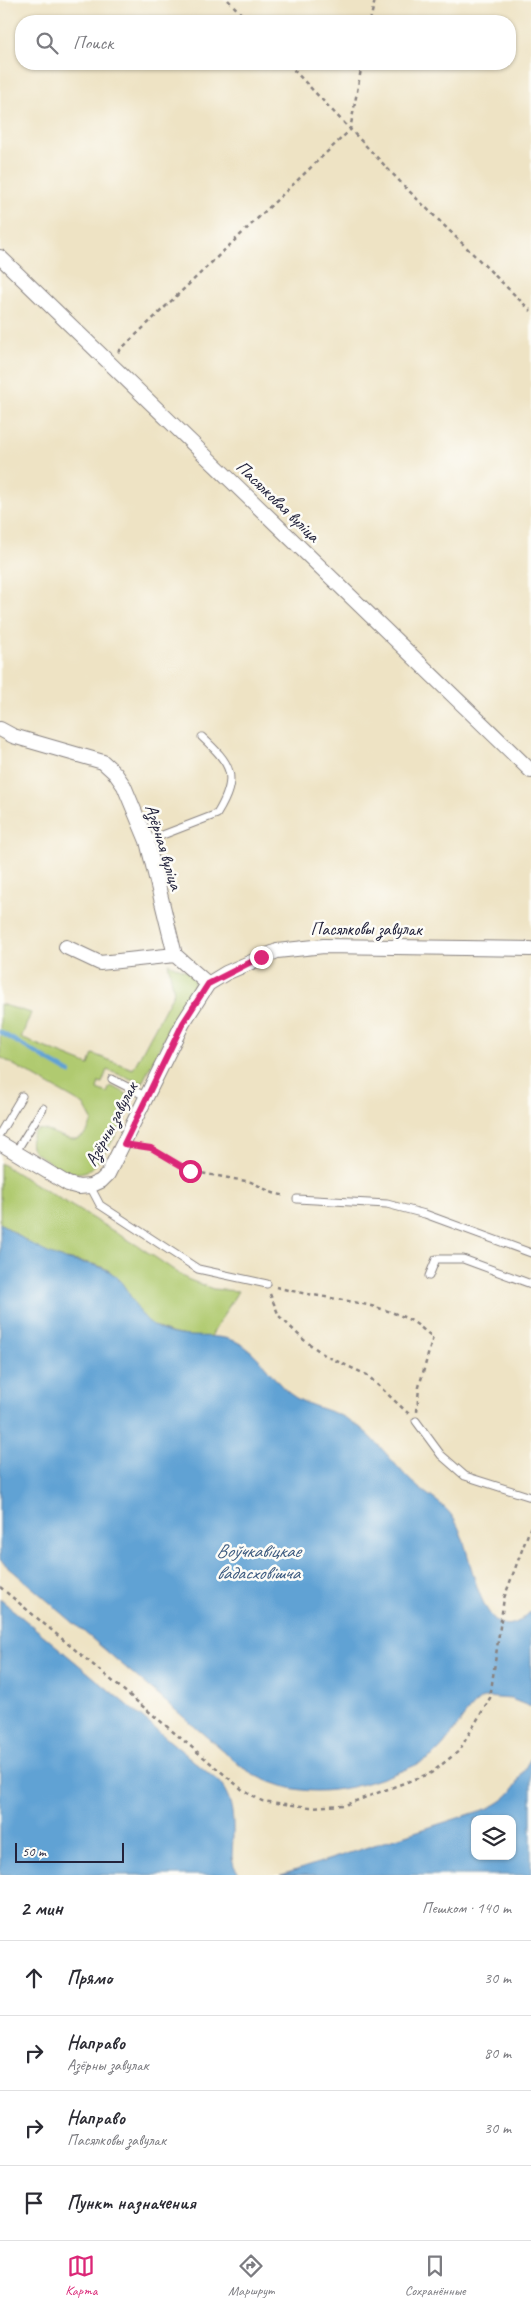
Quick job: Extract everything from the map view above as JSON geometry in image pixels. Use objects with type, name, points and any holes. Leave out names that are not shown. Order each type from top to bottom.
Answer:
[{"type":"street","name":"Пасялковая вуліца","points":[[0,257],[531,771]]},
{"type":"street","name":"Азёрная вуліца","points":[[0,729],[13,736],[103,762],[115,773],[124,786],[147,841],[175,956]]},
{"type":"street","name":"Пасялковы завулак","points":[[208,984],[261,957],[302,948],[340,946],[531,949]]},
{"type":"street","points":[[66,947],[100,962],[175,956],[208,984]]},
{"type":"street","name":"Азёрны завулак","points":[[0,1143],[68,1184],[79,1187],[90,1186],[101,1181],[108,1174],[124,1144],[183,1023],[208,984]]},
{"type":"lane","points":[[147,841],[217,814],[224,803],[230,780],[229,768],[224,758],[202,737]]},
{"type":"lane","points":[[112,1079],[147,1097]]},
{"type":"lane","points":[[0,1133],[22,1096]]},
{"type":"lane","points":[[15,1152],[43,1108]]},
{"type":"lane","points":[[90,1186],[100,1205],[198,1269],[267,1284]]},
{"type":"lane","points":[[297,1199],[387,1204],[425,1214],[531,1253]]},
{"type":"lane","points":[[429,1276],[436,1259],[463,1259],[531,1284]]},
{"type":"lane","points":[[416,1421],[441,1454],[465,1476],[531,1497]]},
{"type":"path","points":[[228,0],[242,15]]},
{"type":"path","points":[[371,15],[374,0]]},
{"type":"path","points":[[294,70],[467,249],[531,311]]},
{"type":"path","points":[[108,362],[350,130],[361,70]]},
{"type":"path","points":[[124,1144],[151,1148],[190,1171],[251,1182],[273,1193],[297,1199]]},
{"type":"path","points":[[267,1284],[303,1294],[336,1297],[366,1304],[409,1319],[433,1338],[419,1386],[416,1421]]},
{"type":"path","points":[[267,1284],[279,1316],[304,1340],[326,1356],[367,1375],[416,1421]]},
{"type":"path","points":[[0,1587],[244,1791],[262,1801],[310,1807],[345,1806],[431,1774],[459,1751],[490,1698],[504,1598],[531,1526]]},
{"type":"green space","points":[[168,963],[191,973],[194,978],[194,986],[174,1019],[142,1083],[107,1070],[102,1083],[99,1082],[97,1089],[107,1093],[110,1086],[122,1091],[127,1096],[130,1102],[129,1108],[122,1125],[103,1155],[92,1168],[76,1173],[67,1172],[59,1168],[32,1149],[30,1143],[35,1131],[42,1130],[59,1136],[78,1138],[86,1133],[92,1120],[84,1105],[0,1057],[0,1004],[31,1013],[21,1038],[89,1065],[93,1054],[133,1069],[174,992]]},
{"type":"green space","points":[[0,1163],[140,1247],[187,1279],[213,1289],[238,1291],[210,1338],[178,1335],[159,1328],[142,1316],[122,1284],[111,1272],[97,1265],[56,1257],[42,1251],[0,1223]]},
{"type":"water","name":"Воўчкавіцкае вадасховішча","points":[[0,1223],[50,1254],[109,1271],[122,1283],[141,1313],[154,1326],[174,1334],[225,1338],[243,1345],[258,1358],[282,1387],[296,1398],[344,1417],[368,1434],[412,1482],[441,1504],[453,1518],[461,1533],[483,1602],[492,1616],[502,1624],[515,1623],[531,1611],[531,1707],[511,1699],[485,1697],[472,1707],[442,1747],[431,1757],[420,1763],[391,1775],[352,1787],[316,1791],[298,1790],[262,1778],[243,1768],[0,1560]]},
{"type":"water","points":[[0,1599],[219,1782],[229,1799],[233,1817],[232,1857],[234,1866],[240,1875],[0,1875]]},
{"type":"water","points":[[531,1758],[531,1875],[281,1875],[489,1808],[506,1798]]},
{"type":"waterway","points":[[0,1032],[70,1073]]},
{"type":"route","points":[[190,1171],[151,1148],[124,1144],[183,1023],[208,984],[226,973],[261,957]]}]
